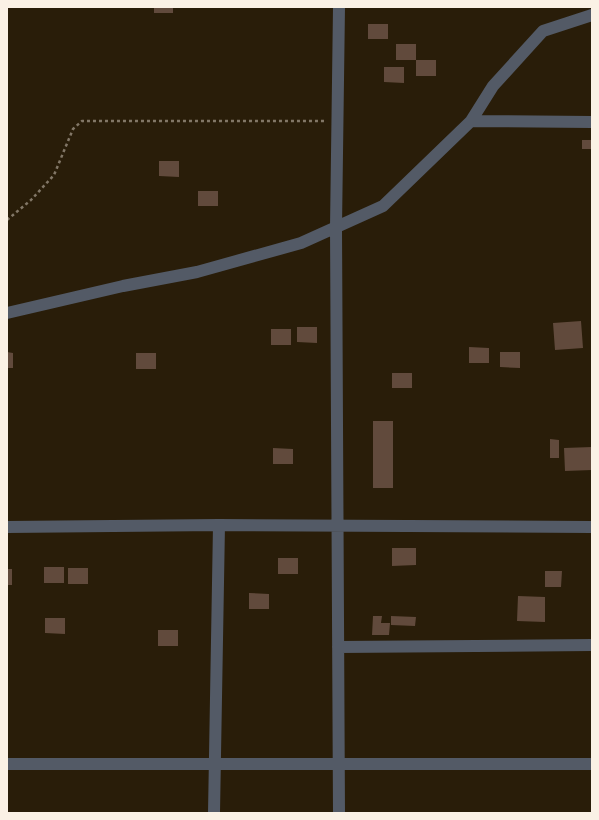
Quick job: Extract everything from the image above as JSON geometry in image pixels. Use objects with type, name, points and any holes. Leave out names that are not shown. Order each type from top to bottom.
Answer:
[{"type":"street","points":[[339,813],[336,227],[340,7]]},
{"type":"street","points":[[7,313],[123,286],[197,272],[301,243],[383,206],[471,121],[493,86],[543,31],[592,15]]},
{"type":"street","points":[[471,121],[592,122]]},
{"type":"street","points":[[214,813],[219,525]]},
{"type":"street","points":[[7,528],[219,525],[592,527]]},
{"type":"street","points":[[338,647],[592,645]]},
{"type":"street","points":[[7,764],[592,764]]},
{"type":"path","points":[[7,220],[31,200],[54,175],[73,129],[82,121],[338,121]]},
{"type":"building","points":[[154,7],[173,7],[173,13],[154,13]]},
{"type":"building","points":[[368,24],[388,24],[388,39],[368,39]]},
{"type":"building","points":[[396,44],[416,44],[416,60],[396,60]]},
{"type":"building","points":[[416,60],[436,60],[436,76],[416,76]]},
{"type":"building","points":[[384,67],[404,67],[404,83],[384,82]]},
{"type":"building","points":[[582,140],[592,140],[592,149],[582,149]]},
{"type":"building","points":[[159,161],[179,161],[179,177],[159,176]]},
{"type":"building","points":[[198,191],[218,191],[218,206],[198,206]]},
{"type":"building","points":[[581,321],[583,348],[555,350],[553,323]]},
{"type":"building","points":[[297,327],[317,327],[317,343],[297,342]]},
{"type":"building","points":[[271,329],[291,329],[291,345],[271,345]]},
{"type":"building","points":[[469,347],[489,348],[489,363],[469,363]]},
{"type":"building","points":[[7,352],[13,353],[13,368],[7,368]]},
{"type":"building","points":[[500,352],[520,352],[520,368],[500,367]]},
{"type":"building","points":[[136,353],[156,353],[156,369],[136,369]]},
{"type":"building","points":[[392,373],[412,373],[412,388],[392,388]]},
{"type":"building","points":[[373,421],[393,421],[393,488],[373,488]]},
{"type":"building","points":[[550,439],[559,440],[559,458],[550,458]]},
{"type":"building","points":[[592,447],[592,470],[565,471],[564,448]]},
{"type":"building","points":[[273,448],[293,449],[293,464],[273,464]]},
{"type":"building","points":[[392,548],[416,548],[416,565],[392,566]]},
{"type":"building","points":[[278,558],[298,558],[298,574],[278,574]]},
{"type":"building","points":[[44,567],[64,567],[64,583],[44,583]]},
{"type":"building","points":[[68,568],[88,568],[88,584],[68,584]]},
{"type":"building","points":[[7,569],[12,569],[12,585],[7,585]]},
{"type":"building","points":[[545,571],[562,571],[561,587],[545,587]]},
{"type":"building","points":[[249,593],[269,594],[269,609],[249,609]]},
{"type":"building","points":[[518,596],[545,597],[545,622],[517,621]]},
{"type":"building","points":[[373,616],[382,616],[381,623],[390,623],[389,635],[372,635]]},
{"type":"building","points":[[391,616],[416,617],[415,626],[391,625]]},
{"type":"building","points":[[45,618],[65,618],[65,634],[45,633]]},
{"type":"building","points":[[158,630],[178,630],[178,646],[158,646]]}]
